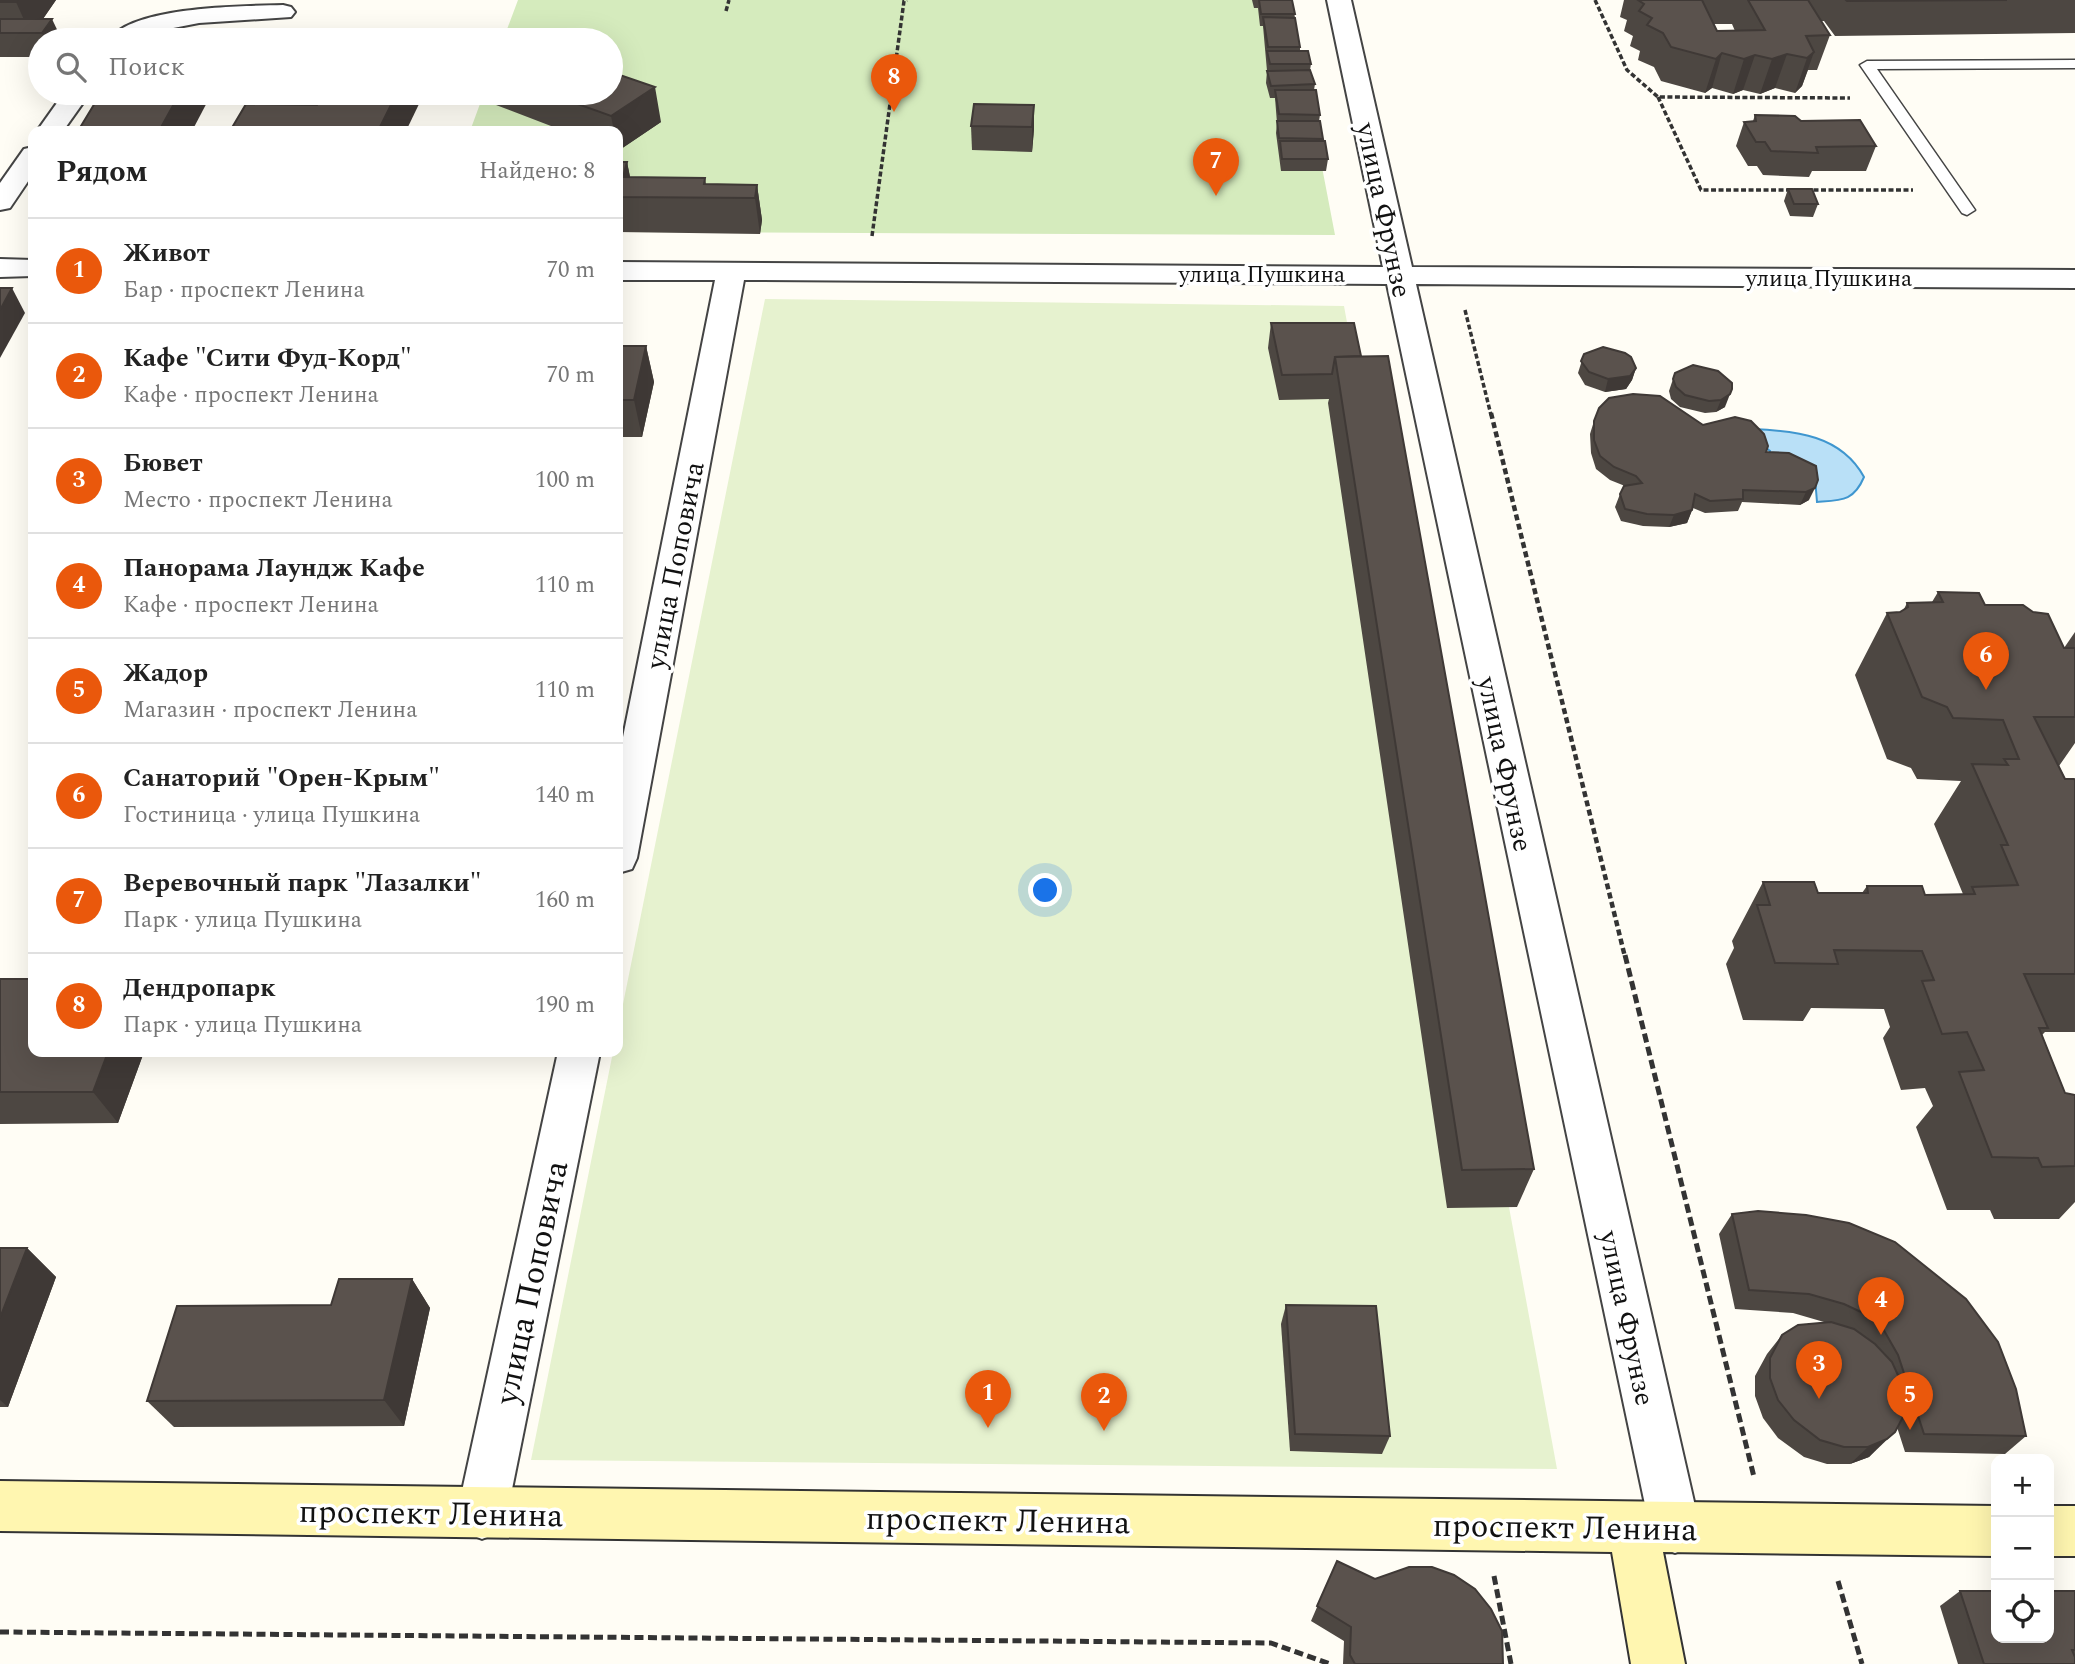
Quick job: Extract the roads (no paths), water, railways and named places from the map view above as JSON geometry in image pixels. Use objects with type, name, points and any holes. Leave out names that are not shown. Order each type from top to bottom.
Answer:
[{"type":"street","name":"улица Фрунзе","points":[[1339,0],[1400,275],[1654,1528],[1658,1664]]},
{"type":"street","points":[[150,28],[174,20],[222,14],[283,12]]},
{"type":"street","points":[[54,126],[68,105]]},
{"type":"street","points":[[0,202],[28,162]]},
{"type":"street","points":[[0,268],[28,268]]},
{"type":"street","name":"улица Пушкина","points":[[623,271],[2075,279]]},
{"type":"street","name":"улица Поповича","points":[[623,832],[731,271]]},
{"type":"street","name":"улица Поповича","points":[[482,1514],[578,1057]]},
{"type":"street","name":"проспект Ленина","points":[[0,1506],[1991,1531]]},
{"type":"street","points":[[2054,1531],[2075,1531]]},
{"type":"lane","points":[[1967,210],[1867,65],[2075,64]]},
{"type":"water","points":[[1753,429],[1801,434],[1830,444],[1843,452],[1864,477],[1856,491],[1846,498],[1817,502],[1815,478],[1767,462],[1770,451],[1750,437]]},
{"type":"place","name":"Дендропарк","points":[[894,112]]},
{"type":"place","name":"Веревочный парк \"Лазалки\"","points":[[1216,196]]},
{"type":"place","name":"Санаторий \"Орен-Крым\"","points":[[1986,690]]},
{"type":"place","name":"Панорама Лаундж Кафе","points":[[1881,1335]]},
{"type":"place","name":"Бювет","points":[[1819,1399]]},
{"type":"place","name":"Живот","points":[[988,1428]]},
{"type":"place","name":"Жадор","points":[[1910,1430]]},
{"type":"place","name":"Кафе \"Сити Фуд-Корд\"","points":[[1104,1431]]}]
